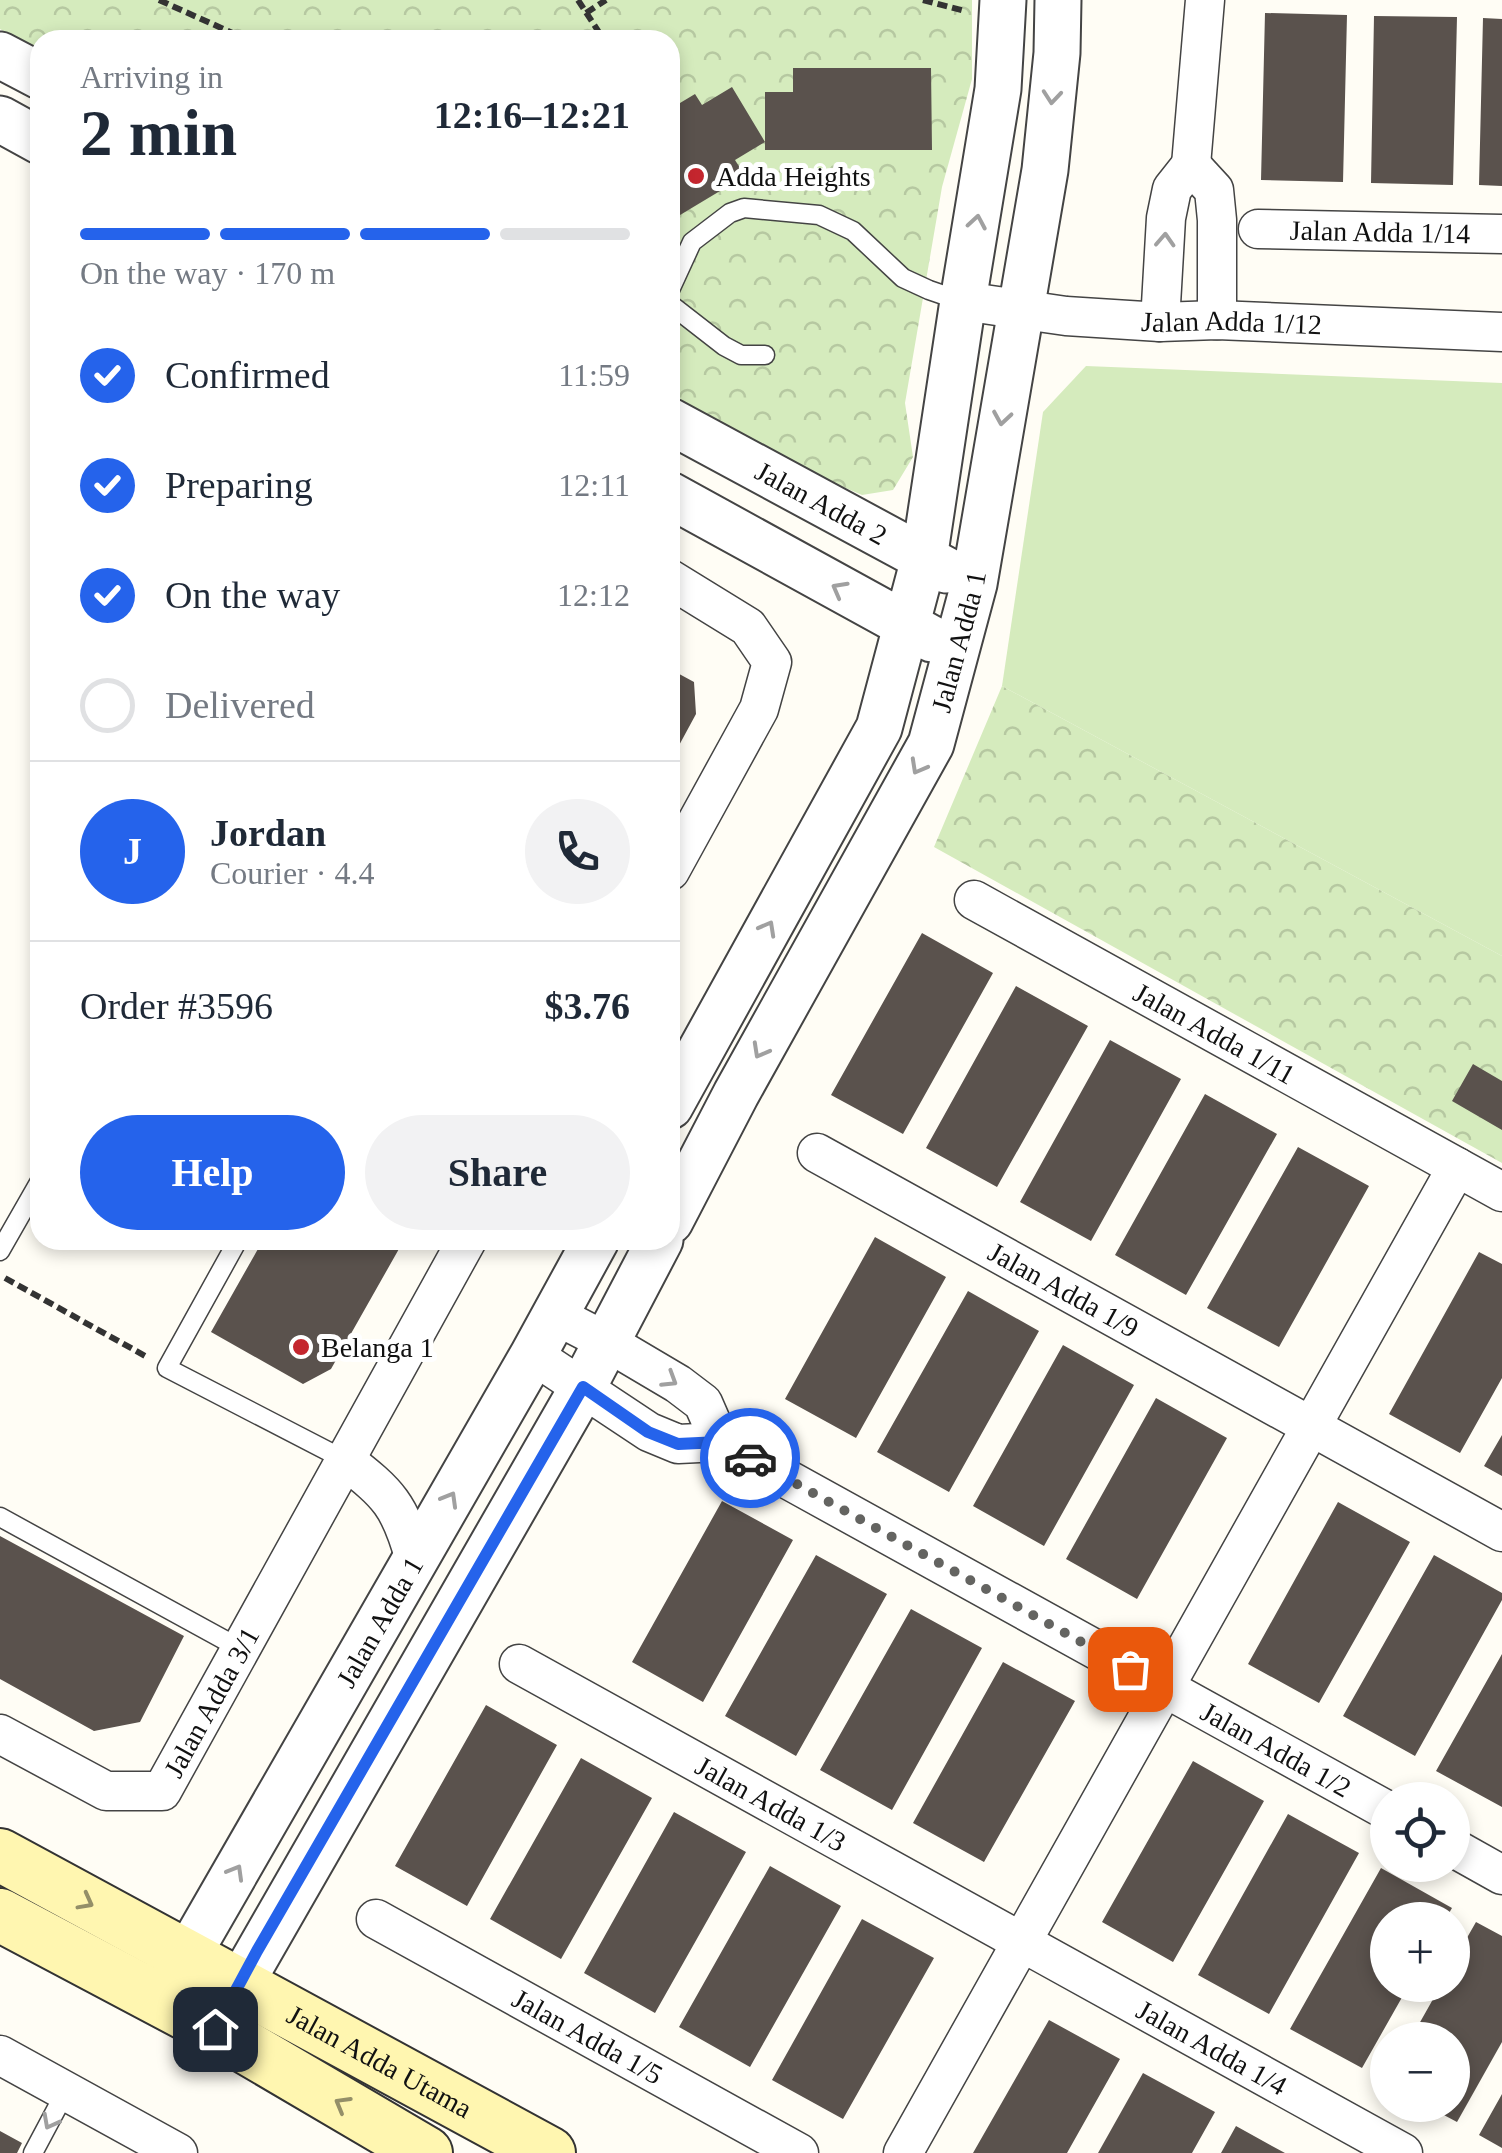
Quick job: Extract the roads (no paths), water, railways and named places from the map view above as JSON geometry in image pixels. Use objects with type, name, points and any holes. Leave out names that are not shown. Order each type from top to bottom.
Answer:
[{"type":"main road","name":"Jalan Adda Utama","points":[[0,1856],[174,1979],[227,2007],[549,2153]]},
{"type":"main road","name":"Jalan Adda Utama","points":[[0,1915],[174,1979]]},
{"type":"main road","name":"Jalan Adda Utama","points":[[227,2007],[426,2153]]},
{"type":"street","name":"Jalan Adda 1","points":[[680,1088],[878,728],[924,558],[998,89],[1003,0]]},
{"type":"street","name":"Jalan Adda 1","points":[[680,1202],[931,744],[974,584],[1046,170],[1058,0]]},
{"type":"street","points":[[1160,322],[1166,218],[1172,190],[1191,165],[1205,0]]},
{"type":"street","points":[[0,55],[30,71]]},
{"type":"street","points":[[0,119],[30,136]]},
{"type":"street","points":[[1191,165],[1214,190],[1217,320]]},
{"type":"street","name":"Jalan Adda 1/14","points":[[1258,229],[1502,234]]},
{"type":"street","name":"Jalan Adda 1/12","points":[[963,301],[1160,322],[1217,320],[1502,332]]},
{"type":"street","name":"Jalan Adda 2","points":[[680,426],[974,584]]},
{"type":"street","points":[[680,501],[907,628],[956,651]]},
{"type":"street","points":[[680,585],[748,627],[772,662],[759,709],[680,853]]},
{"type":"street","name":"Jalan Adda 1/11","points":[[974,900],[1502,1192]]},
{"type":"street","name":"Jalan Adda 1/9","points":[[817,1153],[1502,1532]]},
{"type":"street","points":[[903,2153],[1456,1167]]},
{"type":"street","name":"Jalan Adda 3/1","points":[[0,1734],[106,1791],[162,1792],[460,1250]]},
{"type":"street","name":"Jalan Adda 1","points":[[174,1979],[591,1250]]},
{"type":"street","points":[[227,2007],[583,1387],[655,1250]]},
{"type":"street","points":[[533,1355],[648,1432],[678,1444],[720,1442],[703,1402],[607,1342],[555,1315]]},
{"type":"street","name":"Jalan Adda 1/2","points":[[720,1442],[1370,1801]]},
{"type":"street","points":[[345,1460],[382,1488],[404,1522],[415,1560]]},
{"type":"street","name":"Jalan Adda 1/3","points":[[519,1664],[1021,1942]]},
{"type":"street","points":[[1470,1857],[1502,1874]]},
{"type":"street","name":"Jalan Adda 1/5","points":[[376,1918],[800,2153]]},
{"type":"street","name":"Jalan Adda 1/4","points":[[1021,1942],[1403,2153]]},
{"type":"street","points":[[0,2055],[178,2153]]},
{"type":"lane","points":[[680,268],[692,242],[744,208],[818,215],[852,230],[903,278],[963,301]]},
{"type":"lane","points":[[680,312],[741,355],[765,355]]},
{"type":"lane","points":[[0,1251],[30,1198]]},
{"type":"lane","points":[[232,1250],[167,1368],[345,1460]]},
{"type":"lane","points":[[0,1517],[241,1649]]},
{"type":"lane","points":[[33,2153],[66,2091]]},
{"type":"place","name":"Adda Heights","points":[[696,176]]},
{"type":"place","name":"Belanga 1","points":[[301,1347]]}]
